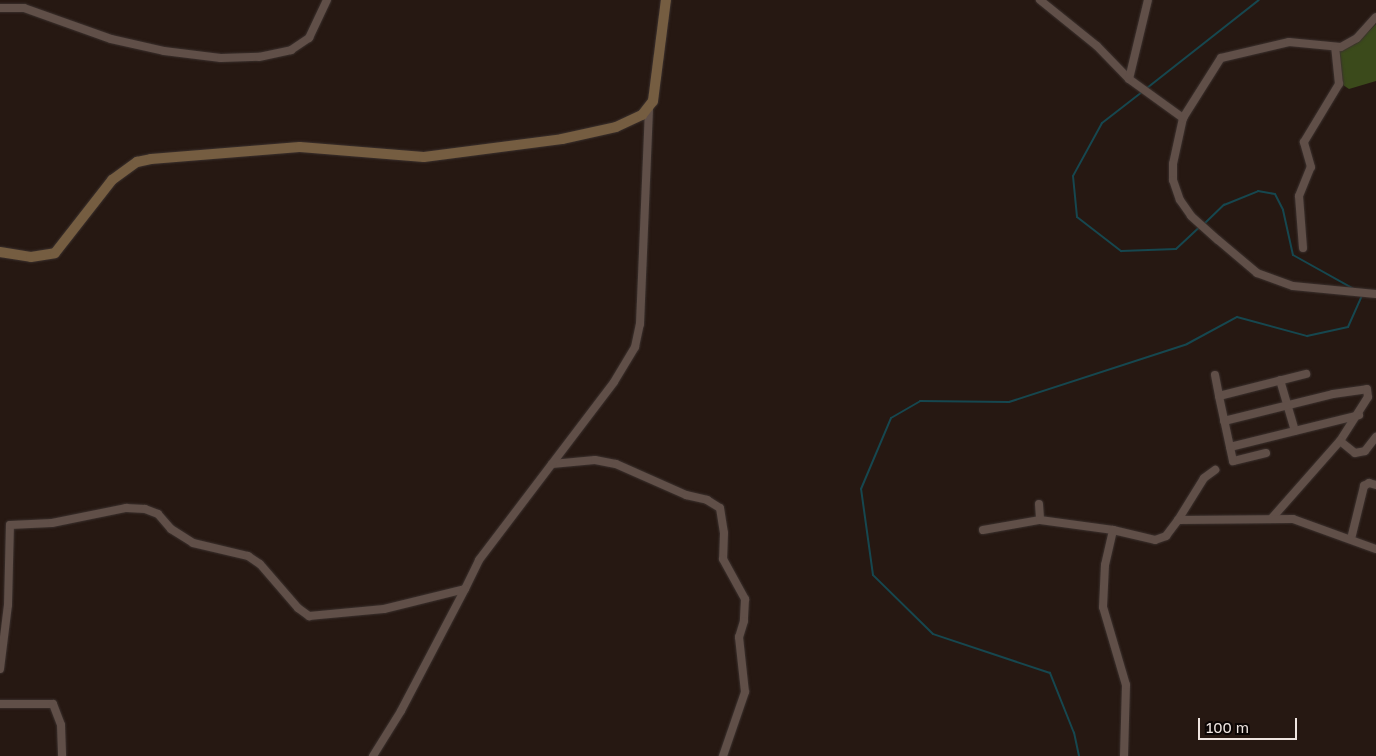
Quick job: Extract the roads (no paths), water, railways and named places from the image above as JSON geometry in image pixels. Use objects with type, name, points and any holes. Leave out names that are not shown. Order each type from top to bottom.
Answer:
[{"type":"street","points":[[1,0],[0,7],[47,14],[111,39],[164,52],[221,58],[259,57],[290,50],[309,38],[326,0]]},
{"type":"street","points":[[373,756],[400,711],[479,560],[614,382],[635,347],[640,324],[649,108],[666,0]]},
{"type":"street","points":[[1040,0],[1097,46],[1129,79],[1157,101],[1184,118]]},
{"type":"street","points":[[1129,79],[1148,0]]},
{"type":"street","points":[[1376,17],[1357,38],[1334,48],[1309,41],[1290,42],[1221,58],[1184,118],[1173,164],[1173,180],[1180,200],[1190,216],[1257,273],[1293,286],[1376,294]]},
{"type":"street","points":[[1303,248],[1299,196],[1311,167],[1304,142],[1339,84],[1334,48]]},
{"type":"street","points":[[0,252],[31,257],[55,253],[112,180],[138,162],[151,159],[300,147],[330,147],[404,157],[453,154],[599,131],[629,121],[649,108]]},
{"type":"street","points":[[1219,396],[1306,374]]},
{"type":"street","points":[[1215,375],[1233,461],[1266,453]]},
{"type":"street","points":[[1280,380],[1295,431]]},
{"type":"street","points":[[1224,421],[1287,405],[1367,389],[1368,396],[1359,415],[1340,441],[1272,518]]},
{"type":"street","points":[[1230,447],[1359,415]]},
{"type":"street","points":[[1340,441],[1356,453],[1365,451],[1376,436]]},
{"type":"street","points":[[552,464],[595,460],[616,464],[686,495],[708,500],[720,508],[724,533],[723,560],[745,599],[744,621],[739,637],[745,692],[723,756]]},
{"type":"street","points":[[983,530],[1040,520],[1161,539],[1178,520],[1204,478],[1215,470]]},
{"type":"street","points":[[1351,539],[1364,486],[1369,483],[1376,485]]},
{"type":"street","points":[[1039,504],[1040,520]]},
{"type":"street","points":[[0,526],[60,522],[126,508],[145,509],[158,514],[171,529],[193,543],[248,556],[260,564],[298,608],[309,616],[384,609],[465,589]]},
{"type":"street","points":[[1178,520],[1272,518],[1310,523],[1376,549]]},
{"type":"street","points":[[0,669],[8,606],[10,525]]},
{"type":"street","points":[[1113,530],[1104,573],[1103,606],[1126,684],[1124,756]]},
{"type":"street","points":[[0,704],[53,704],[61,725],[62,756]]},
{"type":"waterway","points":[[1147,88],[1259,0]]},
{"type":"waterway","points":[[1142,92],[1102,123],[1073,176],[1077,217],[1121,251],[1176,249],[1200,227]]},
{"type":"waterway","points":[[1204,224],[1224,205],[1258,191],[1275,194],[1283,210],[1293,255],[1354,289]]},
{"type":"waterway","points":[[1079,756],[1074,733],[1050,673],[933,634],[873,575],[861,489],[891,418],[920,401],[1009,402],[1187,344],[1237,317],[1307,336],[1348,327],[1362,296]]}]
